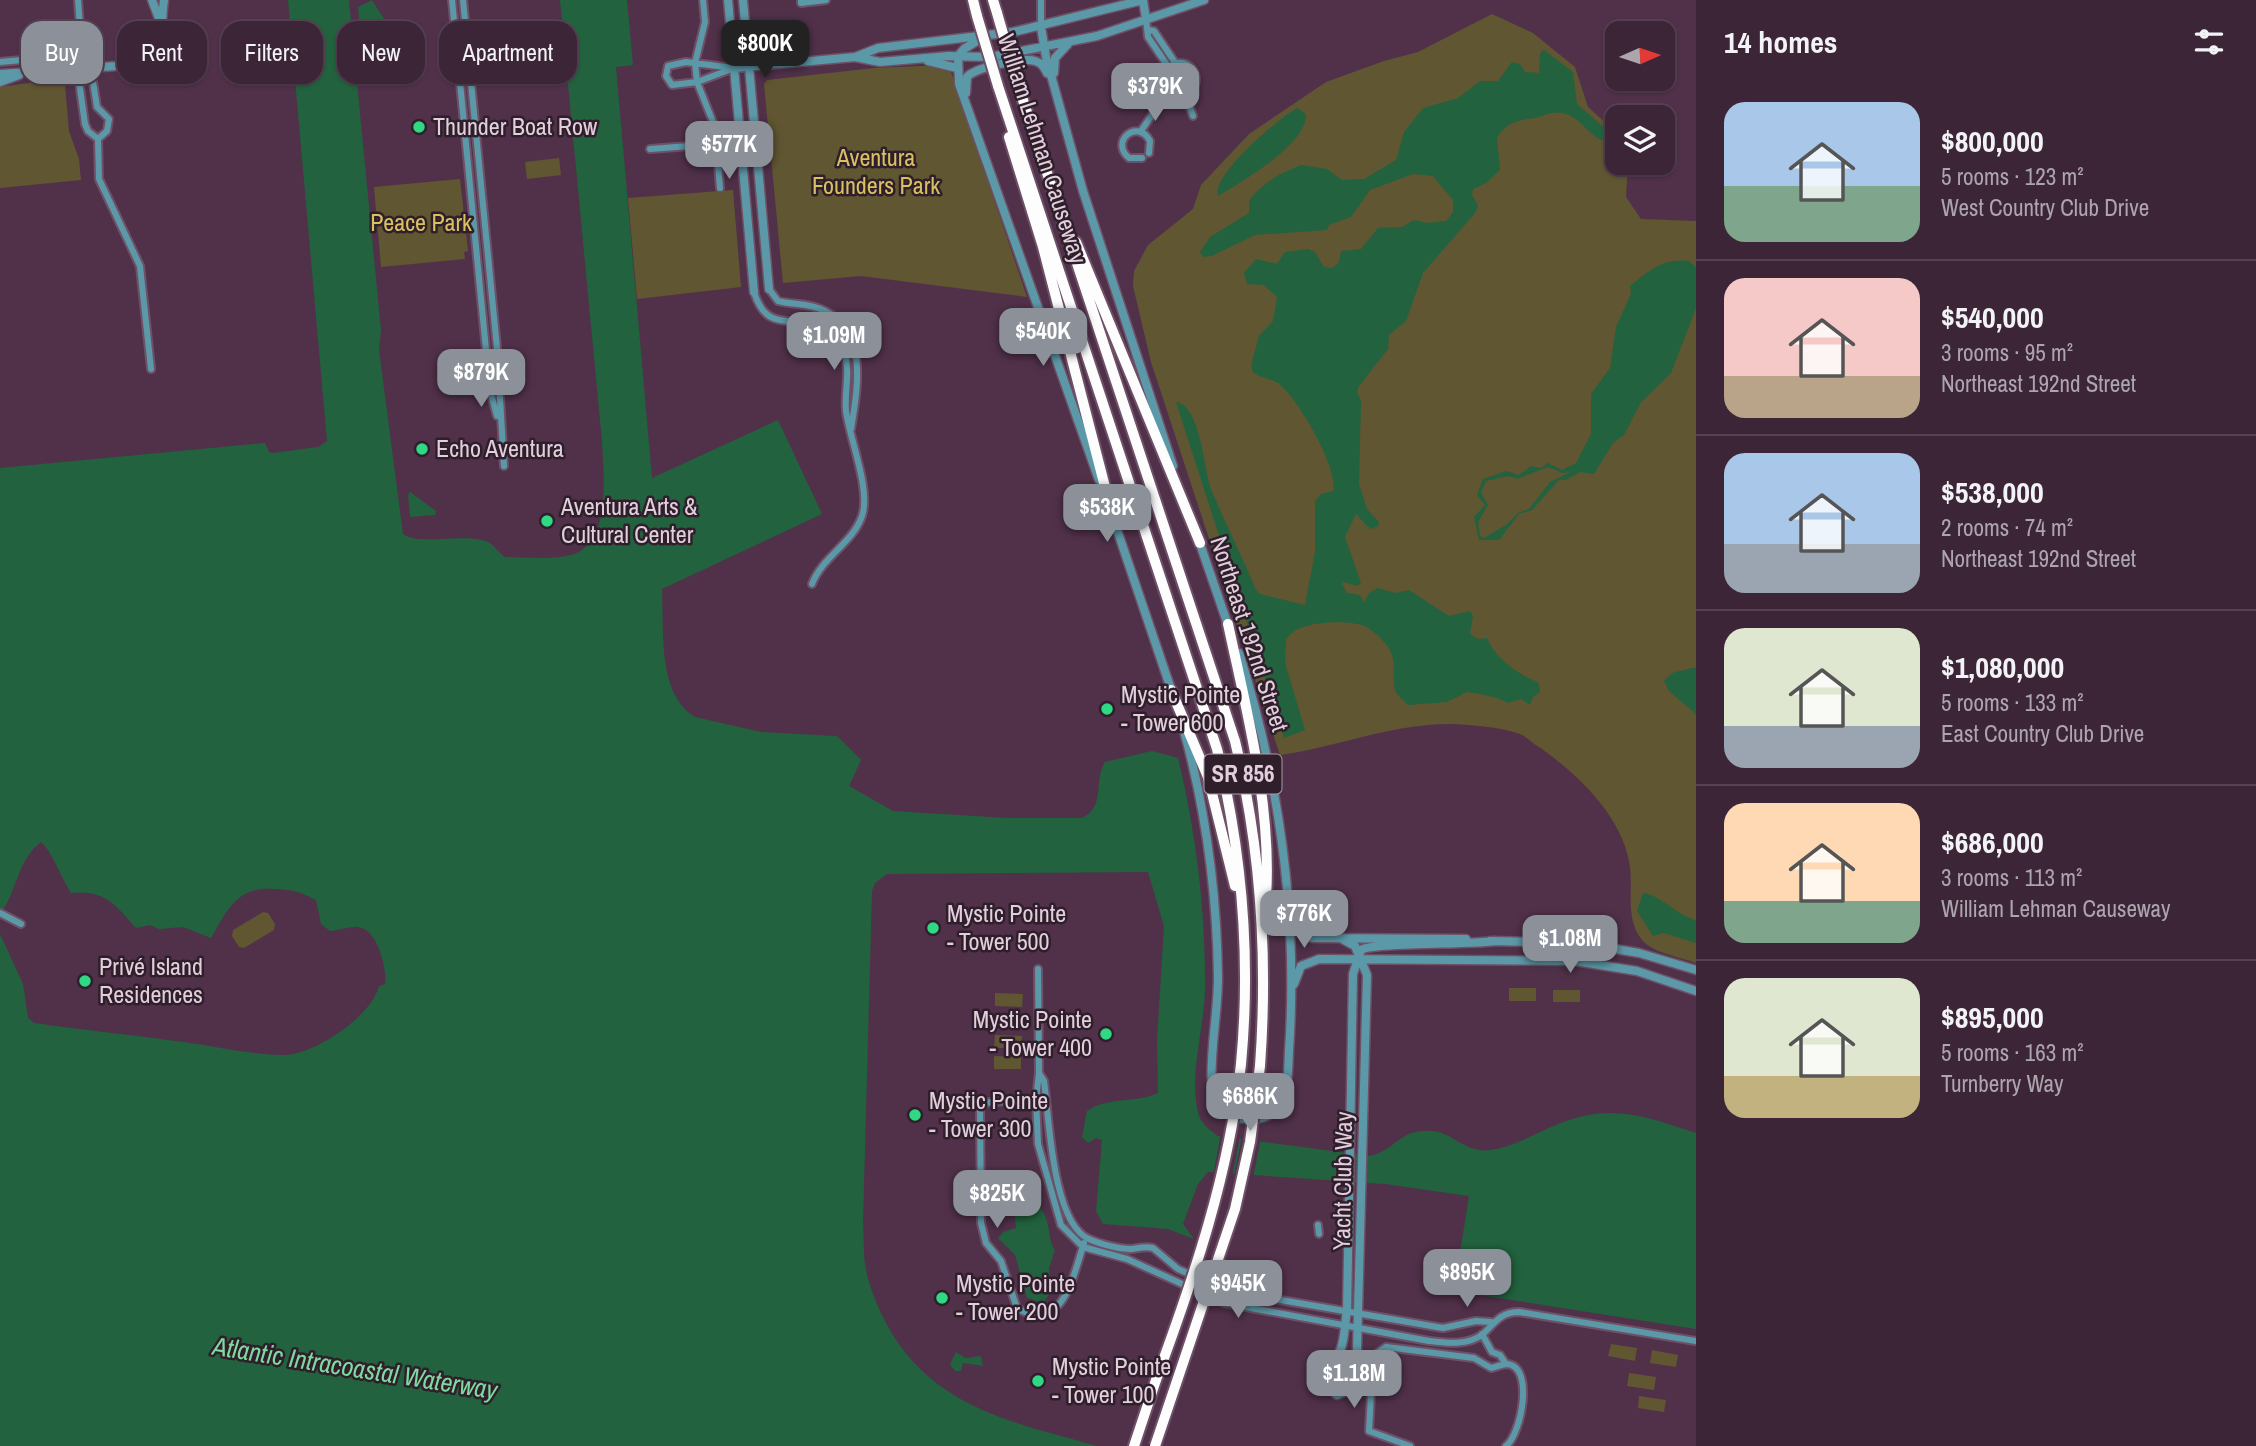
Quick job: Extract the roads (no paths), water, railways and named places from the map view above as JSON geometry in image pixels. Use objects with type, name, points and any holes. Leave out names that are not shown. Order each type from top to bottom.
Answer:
[{"type":"highway","name":"William Lehman Causeway","points":[[973,0],[1004,106],[1212,729],[1233,827],[1244,924],[1245,997],[1241,1064],[1229,1143],[1210,1224],[1134,1446]]},
{"type":"highway","name":"William Lehman Causeway","points":[[993,0],[1017,82],[1229,720],[1254,839],[1264,939],[1260,1066],[1250,1142],[1231,1223],[1155,1446]]},
{"type":"highway","points":[[1004,106],[1012,152],[1043,247],[1112,514]]},
{"type":"highway","points":[[1057,202],[1085,260],[1200,543]]},
{"type":"highway","points":[[1227,624],[1254,741],[1263,817],[1268,876],[1264,939]]},
{"type":"highway","points":[[1171,690],[1213,791],[1244,924]]},
{"type":"street","points":[[78,0],[79,21]]},
{"type":"street","points":[[152,0],[160,21]]},
{"type":"street","points":[[161,21],[164,0]]},
{"type":"street","points":[[452,0],[490,391],[501,432]]},
{"type":"street","points":[[463,0],[497,348],[504,466]]},
{"type":"street","points":[[703,0],[705,22],[695,63],[697,82],[715,127],[720,188]]},
{"type":"street","points":[[728,0],[754,292],[759,308],[766,316],[777,321],[806,323],[831,334],[840,345],[848,372],[846,407],[850,434],[863,481],[864,512],[849,537],[816,572],[812,584]]},
{"type":"street","points":[[743,0],[769,289],[778,301],[806,304],[827,311],[848,333],[858,366],[850,434]]},
{"type":"street","points":[[801,0],[826,0]]},
{"type":"street","name":"Northeast 192nd Street","points":[[958,56],[957,68],[976,126],[1112,514],[1171,690],[1197,782],[1210,857],[1218,979],[1212,1090],[1219,1106],[1228,1114],[1243,1119],[1269,1115],[1280,1104],[1287,1073],[1291,997],[1289,903],[1280,824],[1266,748],[1244,667],[1227,624],[1100,244],[1044,48],[1041,0]]},
{"type":"street","points":[[734,68],[697,82],[677,86],[666,76],[668,66],[674,63],[734,68],[855,57],[878,48],[1041,27],[1143,0],[1148,37],[1173,66],[1189,67],[1195,75],[1194,86],[1185,94],[1175,95],[1161,104]]},
{"type":"street","points":[[855,57],[880,62],[958,56],[991,57],[1068,44],[1204,0]]},
{"type":"street","points":[[958,56],[964,48],[986,36]]},
{"type":"street","points":[[1057,93],[1054,61],[1068,44]]},
{"type":"street","points":[[0,62],[21,60]]},
{"type":"street","points":[[911,60],[945,63],[957,68]]},
{"type":"street","points":[[976,126],[964,86],[967,77],[974,71],[1035,61],[1044,67],[1057,93]]},
{"type":"street","points":[[1141,131],[1150,141],[1145,156],[1129,158],[1121,146],[1127,133],[1141,131],[1161,104],[1167,87],[1165,76],[1173,66]]},
{"type":"street","points":[[0,74],[19,75]]},
{"type":"street","points":[[0,82],[19,75]]},
{"type":"street","points":[[80,84],[85,124],[99,139],[99,179],[140,266],[151,369]]},
{"type":"street","points":[[93,84],[97,107],[109,119],[107,131],[99,139]]},
{"type":"street","points":[[1167,87],[1175,95]]},
{"type":"street","points":[[1185,94],[1193,116]]},
{"type":"street","points":[[650,149],[716,144]]},
{"type":"street","points":[[745,198],[761,200]]},
{"type":"street","points":[[1289,903],[1294,924],[1300,933],[1312,938],[1580,943],[1626,950],[1696,970]]},
{"type":"street","points":[[3,915],[21,924]]},
{"type":"street","points":[[1342,939],[1352,943],[1359,960]]},
{"type":"street","points":[[1359,960],[1362,950],[1371,946],[1495,941]]},
{"type":"street","points":[[1609,966],[1611,948]]},
{"type":"street","points":[[1626,950],[1627,969]]},
{"type":"street","points":[[1291,997],[1296,973],[1304,964],[1319,959],[1542,959],[1627,969],[1696,991]]},
{"type":"street","name":"Yacht Club Way","points":[[1359,960],[1367,975],[1360,1313],[1353,1379],[1349,1390],[1337,1395],[1330,1389],[1327,1378],[1328,1371],[1339,1356],[1347,1311],[1353,974],[1359,960]]},
{"type":"street","points":[[1038,969],[1038,1144],[1049,1192],[1061,1225],[1083,1247],[1127,1259],[1224,1303],[1444,1343],[1460,1343],[1482,1334],[1491,1322],[1510,1312],[1696,1341]]},
{"type":"street","points":[[1039,1073],[1044,1081],[1050,1142],[1060,1189],[1071,1220],[1086,1238],[1129,1249],[1153,1248],[1178,1269],[1229,1291],[1445,1328],[1476,1321],[1491,1322]]},
{"type":"street","points":[[1046,1098],[980,1103],[981,1223],[986,1243],[1001,1261],[1017,1308],[1031,1316],[1046,1315],[1059,1308],[1086,1238]]},
{"type":"street","points":[[1318,1225],[1319,1234]]},
{"type":"street","points":[[1127,1259],[1129,1249]]},
{"type":"street","points":[[1172,1279],[1178,1269]]},
{"type":"street","points":[[1224,1303],[1229,1291]]},
{"type":"street","points":[[1288,1316],[1292,1303]]},
{"type":"street","points":[[1444,1343],[1445,1328]]},
{"type":"street","points":[[1482,1334],[1492,1352],[1500,1355],[1506,1364],[1520,1374],[1524,1391],[1518,1429],[1506,1446]]},
{"type":"street","points":[[1410,1446],[1368,1431],[1373,1356],[1386,1347],[1474,1358],[1485,1365],[1499,1367],[1506,1364]]},
{"type":"water","name":"Atlantic Intracoastal Waterway","points":[[288,0],[349,0],[351,21],[337,21],[337,84],[357,84],[381,330],[379,350],[403,534],[420,539],[479,539],[490,543],[505,557],[538,558],[571,555],[584,548],[594,537],[600,523],[604,488],[602,441],[568,84],[577,84],[577,21],[562,21],[560,0],[627,0],[633,65],[616,67],[652,478],[778,420],[822,514],[662,589],[663,641],[668,677],[683,707],[695,717],[761,732],[837,736],[861,760],[849,786],[893,811],[1007,818],[1082,818],[1094,807],[1097,800],[1105,762],[1152,751],[1178,758],[1195,844],[1202,902],[1205,990],[1195,1082],[1198,1112],[1206,1126],[1218,1136],[1370,1156],[1405,1136],[1421,1131],[1447,1135],[1474,1149],[1490,1150],[1517,1143],[1561,1123],[1597,1114],[1613,1113],[1645,1118],[1696,1133],[1696,1329],[1454,1291],[1469,1196],[1385,1184],[1208,1172],[1198,1184],[1183,1224],[1194,1239],[1168,1229],[1103,1224],[1096,1211],[1102,1140],[1096,1138],[1088,1143],[1082,1137],[1087,1111],[1104,1103],[1158,1093],[1157,1041],[1164,926],[1148,872],[887,874],[875,883],[872,891],[863,1222],[865,1264],[877,1305],[906,1353],[927,1376],[951,1393],[977,1408],[1005,1419],[1097,1446],[0,1446],[0,934],[23,984],[28,1018],[34,1023],[246,1052],[284,1055],[311,1048],[354,1021],[374,998],[379,986],[385,984],[383,960],[371,935],[358,927],[330,931],[321,924],[316,900],[305,895],[275,889],[251,891],[229,909],[211,938],[183,927],[159,929],[150,925],[136,928],[101,896],[71,893],[41,842],[27,857],[0,915],[0,468],[265,443],[269,452],[273,453],[318,447],[327,441],[295,84],[323,84],[323,21],[290,21]]},
{"type":"water","points":[[372,0],[385,21],[359,21],[358,7]]},
{"type":"water","points":[[1544,50],[1573,72],[1577,104],[1605,128],[1605,141],[1576,119],[1559,113],[1513,123],[1497,137],[1500,170],[1486,183],[1473,189],[1472,195],[1478,206],[1475,213],[1423,273],[1406,321],[1389,335],[1388,349],[1359,386],[1359,484],[1367,509],[1379,522],[1378,526],[1370,529],[1356,514],[1345,537],[1361,583],[1357,586],[1344,582],[1342,584],[1347,593],[1360,595],[1364,603],[1369,593],[1378,588],[1395,593],[1409,590],[1449,616],[1470,611],[1473,616],[1470,634],[1478,639],[1487,638],[1508,665],[1538,682],[1540,692],[1533,697],[1530,705],[1521,699],[1508,703],[1467,692],[1447,702],[1408,705],[1396,693],[1392,654],[1374,632],[1354,623],[1321,623],[1299,629],[1291,633],[1286,640],[1285,663],[1305,730],[1284,738],[1176,402],[1184,406],[1196,426],[1211,489],[1256,590],[1260,594],[1305,605],[1315,552],[1315,501],[1321,494],[1333,491],[1333,480],[1323,450],[1295,403],[1278,383],[1253,372],[1258,337],[1273,321],[1277,297],[1264,285],[1247,284],[1244,273],[1256,259],[1277,264],[1285,252],[1308,249],[1315,252],[1324,267],[1333,268],[1339,262],[1341,251],[1361,249],[1378,228],[1402,227],[1414,220],[1427,223],[1446,221],[1453,212],[1453,200],[1433,176],[1413,174],[1370,190],[1351,217],[1329,225],[1327,230],[1255,235],[1212,256],[1203,257],[1200,252],[1210,237],[1249,213],[1249,201],[1260,188],[1279,175],[1301,165],[1327,169],[1342,180],[1364,179],[1396,160],[1404,132],[1423,108],[1458,98],[1480,81],[1498,81],[1512,62],[1520,64],[1525,72],[1539,73],[1540,53]]},
{"type":"water","points":[[1297,108],[1306,114],[1304,126],[1296,138],[1271,161],[1218,196],[1225,175],[1235,162],[1262,135]]},
{"type":"water","points":[[1689,261],[1696,267],[1696,308],[1671,373],[1641,402],[1624,435],[1613,443],[1594,474],[1580,472],[1566,480],[1559,480],[1532,510],[1519,514],[1499,540],[1479,540],[1474,517],[1485,505],[1477,495],[1483,479],[1506,471],[1519,475],[1531,466],[1541,468],[1548,463],[1562,470],[1576,463],[1591,434],[1591,394],[1610,368],[1616,327],[1631,294],[1630,286],[1657,267]],"holes":[[[1548,467],[1563,473],[1571,472],[1550,482],[1529,509],[1518,513],[1506,525],[1484,538],[1480,536],[1478,522],[1488,505],[1481,493],[1486,481],[1509,476],[1517,479]]]},
{"type":"water","points":[[410,492],[436,511],[435,515],[410,517]]},
{"type":"water","points":[[1696,668],[1696,714],[1669,691],[1664,681],[1672,673]]},
{"type":"water","points":[[1643,893],[1656,897],[1681,914],[1696,920],[1696,943],[1664,933],[1653,936],[1637,911]]},
{"type":"water","points":[[1008,1176],[1012,1189],[1017,1186],[1021,1188],[1022,1204],[1039,1206],[1048,1224],[1055,1250],[1049,1268],[1051,1292],[1043,1303],[1027,1298],[1015,1255],[998,1238],[1003,1232],[1016,1228],[1013,1200],[1002,1188]]},
{"type":"water","points":[[956,1352],[966,1358],[981,1356],[983,1366],[963,1363],[961,1371],[955,1371],[950,1364]]},
{"type":"tunnel","points":[[1164,107],[1167,103]]},
{"type":"place","name":"Thunder Boat Row","points":[[419,127]]},
{"type":"place","name":"Echo Aventura","points":[[422,449]]},
{"type":"place","name":"Aventura Arts & Cultural Center","points":[[547,521]]},
{"type":"place","name":"Mystic Pointe - Tower 600","points":[[1107,709]]},
{"type":"place","name":"Mystic Pointe - Tower 500","points":[[933,928]]},
{"type":"place","name":"Privé Island Residences","points":[[85,981]]},
{"type":"place","name":"Mystic Pointe - Tower 400","points":[[1106,1034]]},
{"type":"place","name":"Mystic Pointe - Tower 300","points":[[915,1115]]},
{"type":"place","name":"Mystic Pointe - Tower 200","points":[[942,1298]]},
{"type":"place","name":"Mystic Pointe - Tower 100","points":[[1038,1381]]},
{"type":"park label","name":"Aventura Founders Park","points":[[876,172]]},
{"type":"park label","name":"Peace Park","points":[[421,223]]}]
